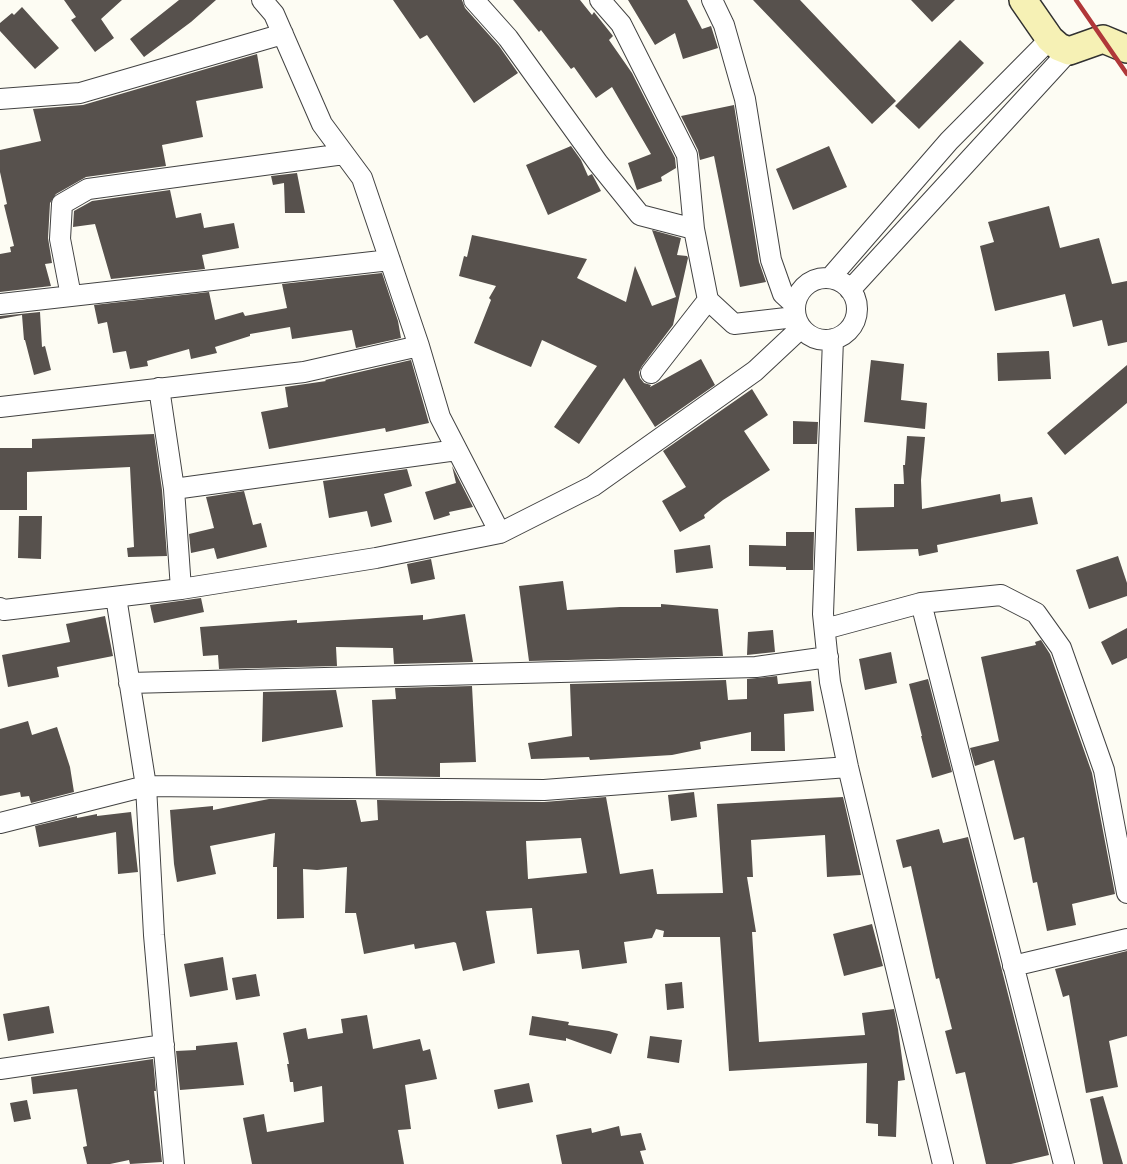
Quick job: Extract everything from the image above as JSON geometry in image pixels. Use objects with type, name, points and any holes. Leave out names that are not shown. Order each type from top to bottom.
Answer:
[{"type":"main road","points":[[1023,0],[1059,45],[1103,39],[1127,49]]},
{"type":"street","points":[[262,0],[274,14],[322,124],[362,178],[419,346],[440,417],[500,533]]},
{"type":"street","points":[[474,0],[508,38],[598,163],[640,215],[694,229]]},
{"type":"street","points":[[600,0],[621,24],[687,155],[694,229],[708,300],[734,324],[797,316]]},
{"type":"street","points":[[2,612],[181,589],[376,558],[500,533],[593,486],[755,371],[797,316],[799,293],[807,284],[818,279],[830,278],[841,282],[850,290],[856,302],[856,314],[852,325],[844,334],[833,339],[821,340],[810,336],[797,316],[783,294],[771,260],[745,99],[724,26],[712,0]]},
{"type":"street","points":[[0,99],[80,93],[282,34]]},
{"type":"street","points":[[830,278],[949,141],[1059,45]]},
{"type":"street","points":[[850,290],[1059,45]]},
{"type":"street","points":[[71,296],[60,239],[62,204],[88,189],[344,154]]},
{"type":"street","points":[[0,304],[390,260]]},
{"type":"street","points":[[651,373],[708,300]]},
{"type":"street","points":[[833,339],[823,614],[830,682],[848,767],[943,1164]]},
{"type":"street","points":[[0,407],[304,372],[419,346]]},
{"type":"street","points":[[159,388],[174,489],[181,589]]},
{"type":"street","points":[[174,489],[457,450]]},
{"type":"street","points":[[825,628],[921,603],[1001,595],[1036,613],[1061,648],[1104,770],[1127,893]]},
{"type":"street","points":[[116,597],[146,786],[154,935],[174,1164]]},
{"type":"street","points":[[921,603],[1064,1164]]},
{"type":"street","points":[[129,683],[756,667],[828,657]]},
{"type":"street","points":[[0,823],[146,786],[544,790],[848,767]]},
{"type":"street","points":[[1013,966],[1127,939]]},
{"type":"street","points":[[0,1069],[164,1045]]},
{"type":"building","points":[[64,0],[122,0],[101,19],[114,38],[95,52],[71,20],[76,17]]},
{"type":"building","points":[[179,0],[216,0],[144,57],[130,39]]},
{"type":"building","points":[[393,0],[462,0],[465,8],[499,46],[518,73],[474,103],[427,35],[420,39]]},
{"type":"building","points":[[513,0],[580,0],[592,15],[594,12],[613,36],[609,40],[632,73],[675,158],[676,168],[661,177],[662,181],[637,190],[628,163],[651,154],[612,87],[596,98],[574,67],[571,69],[541,30],[539,32]]},
{"type":"building","points":[[628,0],[687,0],[702,29],[711,26],[718,48],[683,59],[675,33],[655,45]]},
{"type":"building","points":[[753,0],[800,0],[896,101],[872,124]]},
{"type":"building","points":[[911,0],[955,0],[932,22]]},
{"type":"building","points":[[22,7],[59,48],[35,69],[0,31],[0,23]]},
{"type":"building","points":[[960,40],[984,63],[919,129],[895,106]]},
{"type":"building","points":[[257,54],[263,88],[196,101],[203,137],[162,145],[166,166],[86,177],[56,194],[50,203],[48,238],[52,263],[45,264],[51,286],[0,292],[0,254],[11,252],[10,247],[14,246],[4,205],[7,204],[0,172],[0,150],[41,141],[33,109],[83,105]]},
{"type":"building","points":[[734,105],[759,262],[766,282],[740,287],[714,156],[700,160],[698,150],[681,116]]},
{"type":"building","points":[[571,146],[588,176],[592,174],[601,191],[548,215],[526,165]]},
{"type":"building","points":[[829,146],[847,187],[793,210],[776,169]]},
{"type":"building","points":[[297,173],[305,213],[285,213],[284,183],[273,185],[271,176]]},
{"type":"building","points":[[170,190],[176,218],[201,213],[204,228],[234,223],[239,248],[202,255],[205,269],[111,279],[95,224],[73,227],[74,211],[92,201]]},
{"type":"building","points":[[1049,206],[1060,248],[1099,238],[1112,284],[1127,281],[1127,342],[1108,346],[1102,320],[1073,327],[1065,294],[995,311],[980,246],[994,242],[988,222]]},
{"type":"building","points":[[652,230],[681,238],[677,255],[688,258],[673,325],[642,366],[639,372],[640,378],[644,383],[651,385],[650,387],[701,359],[715,385],[655,427],[624,378],[579,444],[554,427],[597,366],[542,340],[531,367],[474,343],[491,300],[489,298],[496,286],[459,276],[464,256],[467,257],[472,235],[587,259],[577,278],[626,302],[635,266],[652,306],[676,297]]},
{"type":"building","points":[[382,273],[398,321],[401,338],[356,348],[352,330],[292,339],[290,327],[250,334],[250,336],[215,347],[217,353],[191,359],[189,349],[147,361],[148,366],[130,369],[126,351],[113,353],[107,322],[98,324],[94,305],[209,292],[215,320],[243,312],[245,316],[287,308],[282,284]]},
{"type":"building","points":[[40,312],[42,347],[45,346],[51,370],[34,375],[24,340],[22,315],[0,319],[0,316]]},
{"type":"building","points":[[1049,351],[1051,379],[998,381],[997,353]]},
{"type":"building","points":[[411,360],[429,423],[386,432],[385,428],[269,449],[261,412],[288,407],[285,387],[326,381]]},
{"type":"building","points":[[871,360],[904,364],[901,400],[927,403],[925,429],[864,422]]},
{"type":"building","points":[[1127,365],[1127,403],[1065,455],[1047,433]]},
{"type":"building","points":[[752,389],[768,415],[744,431],[770,470],[723,500],[704,515],[705,518],[680,532],[662,501],[686,487],[663,451]]},
{"type":"building","points":[[793,421],[818,422],[817,444],[793,444]]},
{"type":"building","points":[[154,434],[162,490],[167,556],[128,557],[127,548],[134,547],[130,467],[27,472],[27,510],[0,510],[0,448],[32,448],[32,439]]},
{"type":"building","points":[[907,436],[925,437],[921,480],[922,509],[1000,494],[1001,502],[1032,497],[1038,524],[937,545],[938,552],[919,556],[918,549],[857,551],[855,508],[894,507],[894,484],[904,484],[903,465],[905,465]]},
{"type":"building","points":[[452,466],[473,507],[449,512],[450,515],[434,520],[425,492],[456,483]]},
{"type":"building","points":[[407,469],[412,486],[384,494],[392,522],[371,527],[367,511],[329,518],[323,481]]},
{"type":"building","points":[[244,491],[253,525],[261,523],[267,547],[217,559],[214,548],[191,553],[189,534],[214,528],[206,497]]},
{"type":"building","points":[[19,516],[42,516],[41,559],[18,558]]},
{"type":"building","points":[[786,532],[814,532],[813,570],[749,566],[749,545],[786,546]]},
{"type":"building","points":[[710,545],[713,568],[676,573],[674,550]]},
{"type":"building","points":[[1118,556],[1127,583],[1127,596],[1089,609],[1076,570]]},
{"type":"building","points":[[431,559],[435,579],[411,584],[407,564]]},
{"type":"building","points":[[563,581],[567,610],[661,607],[661,604],[718,609],[723,656],[529,661],[519,586]]},
{"type":"building","points":[[201,598],[204,612],[154,623],[150,605]]},
{"type":"building","points":[[465,614],[473,662],[394,664],[393,648],[336,647],[337,666],[219,669],[218,655],[203,656],[200,627],[423,615],[423,620]]},
{"type":"building","points":[[105,616],[113,656],[57,667],[59,677],[8,687],[2,655],[70,642],[66,624]]},
{"type":"building","points":[[1127,628],[1127,658],[1112,665],[1101,642]]},
{"type":"building","points":[[773,630],[775,652],[747,655],[748,632]]},
{"type":"building","points":[[1041,640],[1050,654],[1092,773],[1115,894],[1072,904],[1076,925],[1047,931],[1037,882],[1033,883],[1024,837],[1014,840],[994,760],[975,766],[970,748],[999,741],[981,657],[1036,645],[1035,642]]},
{"type":"building","points":[[891,652],[897,683],[865,690],[859,659]]},
{"type":"building","points":[[777,676],[778,684],[811,681],[814,711],[784,714],[785,751],[751,751],[751,732],[700,742],[701,749],[672,755],[590,760],[589,757],[531,759],[528,743],[572,736],[570,684],[726,680],[728,700],[747,699],[747,679]]},
{"type":"building","points":[[928,679],[952,772],[932,778],[909,684]]},
{"type":"building","points":[[472,686],[476,762],[440,763],[440,777],[376,776],[372,700],[396,699],[395,688]]},
{"type":"building","points":[[336,690],[343,727],[262,742],[263,692]]},
{"type":"building","points":[[28,721],[32,735],[57,727],[70,767],[74,792],[31,803],[29,796],[21,797],[20,792],[0,796],[0,729]]},
{"type":"building","points":[[694,792],[697,817],[671,821],[668,795]]},
{"type":"building","points":[[606,797],[620,874],[653,869],[657,894],[723,893],[717,804],[843,797],[861,875],[827,877],[825,835],[751,840],[753,877],[747,877],[756,932],[752,932],[759,1042],[865,1035],[862,1013],[894,1009],[905,1080],[898,1081],[896,1137],[878,1136],[878,1124],[866,1123],[867,1063],[729,1071],[720,937],[663,937],[664,931],[656,929],[652,938],[624,942],[627,963],[582,969],[579,950],[537,954],[532,908],[486,911],[495,963],[463,971],[454,942],[415,949],[414,944],[364,954],[356,913],[345,913],[347,867],[303,869],[304,918],[277,919],[277,867],[273,867],[275,833],[210,846],[216,874],[177,882],[170,810],[213,806],[213,810],[269,799],[356,800],[361,822],[378,820],[377,800],[544,802]],"holes":[[[581,838],[587,873],[528,879],[526,841]]]},
{"type":"building","points":[[131,812],[138,872],[118,874],[116,832],[39,847],[35,826],[77,816],[77,818]]},
{"type":"building","points":[[939,829],[943,843],[968,837],[1049,1155],[1011,1164],[986,1164],[965,1072],[956,1074],[945,1031],[952,1029],[939,978],[936,979],[911,866],[903,868],[896,840]]},
{"type":"building","points":[[872,924],[883,966],[844,976],[833,934]]},
{"type":"building","points":[[1127,951],[1127,1036],[1109,1041],[1118,1087],[1086,1093],[1069,995],[1063,997],[1055,969]]},
{"type":"building","points":[[223,957],[228,990],[190,997],[184,964]]},
{"type":"building","points":[[256,974],[260,996],[236,1000],[232,978]]},
{"type":"building","points":[[682,982],[684,1008],[667,1010],[665,984]]},
{"type":"building","points":[[49,1006],[54,1033],[8,1041],[3,1014]]},
{"type":"building","points":[[367,1015],[373,1049],[420,1039],[423,1051],[430,1049],[437,1079],[405,1085],[411,1129],[398,1130],[404,1164],[252,1164],[243,1118],[264,1114],[267,1132],[324,1122],[322,1086],[294,1092],[293,1082],[290,1082],[283,1033],[306,1028],[308,1039],[343,1033],[341,1019]]},
{"type":"building","points":[[532,1016],[618,1034],[611,1054],[566,1038],[566,1041],[529,1035]]},
{"type":"building","points":[[650,1036],[682,1040],[679,1063],[647,1058]]},
{"type":"building","points":[[237,1042],[244,1085],[180,1090],[176,1051],[196,1050],[196,1046]]},
{"type":"building","points":[[153,1059],[162,1162],[130,1164],[129,1160],[110,1164],[87,1164],[83,1147],[87,1146],[77,1089],[33,1094],[31,1077]]},
{"type":"building","points":[[529,1083],[533,1102],[498,1109],[494,1090]]},
{"type":"building","points":[[1103,1096],[1123,1164],[1103,1164],[1090,1099]]},
{"type":"building","points":[[27,1100],[31,1119],[14,1122],[10,1103]]},
{"type":"building","points":[[619,1126],[621,1136],[641,1133],[646,1150],[640,1151],[644,1164],[562,1164],[556,1135],[591,1128],[592,1133]]},
{"type":"railway","points":[[1076,0],[1127,74]]}]
